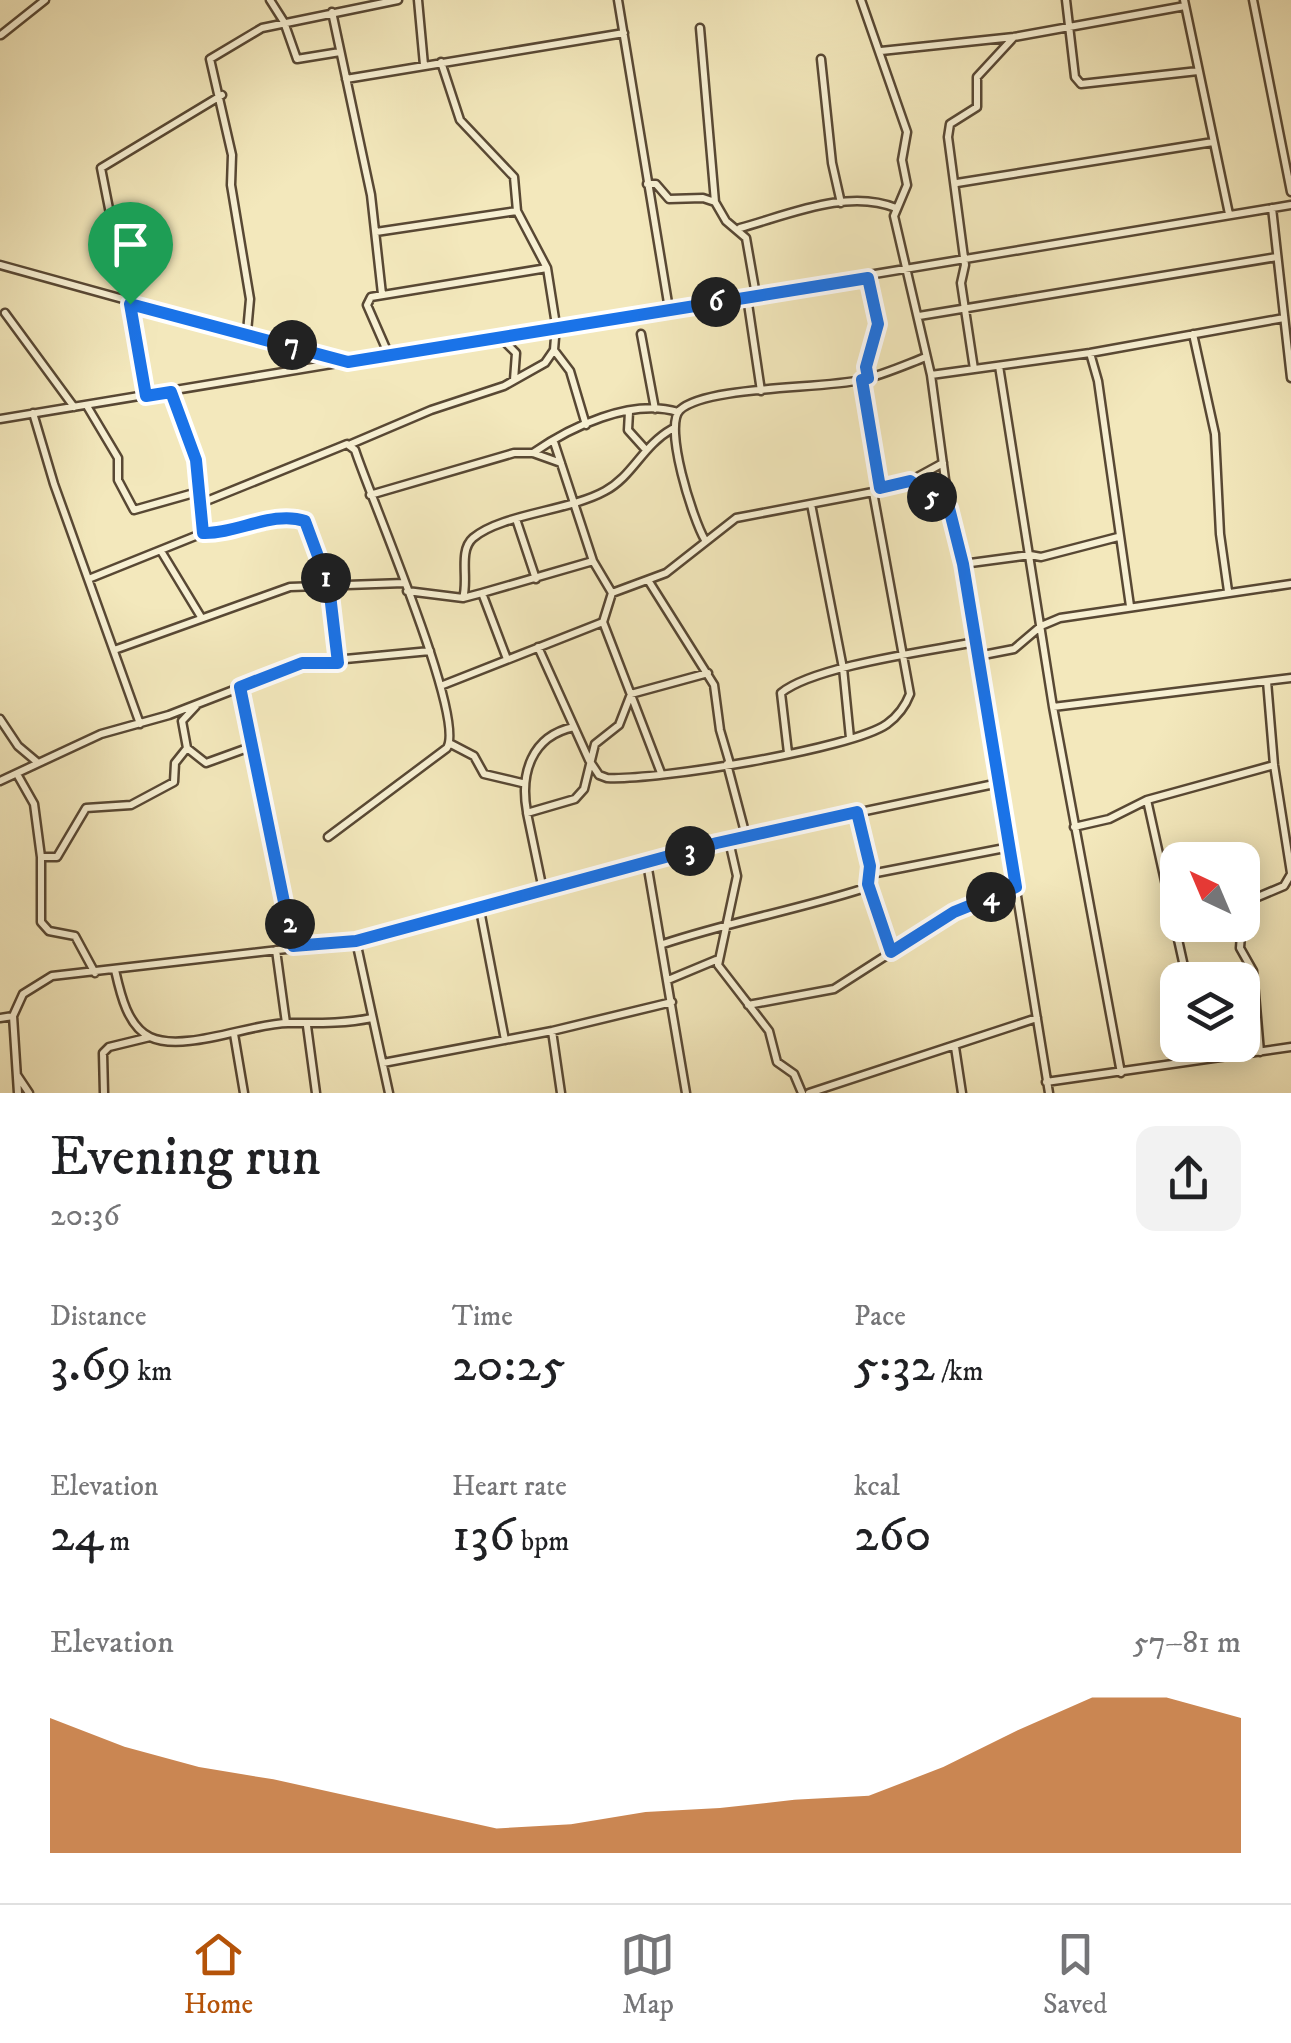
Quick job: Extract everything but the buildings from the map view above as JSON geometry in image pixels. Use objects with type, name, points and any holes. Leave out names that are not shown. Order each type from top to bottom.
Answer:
[{"type":"street","points":[[2,34],[45,0]]},
{"type":"street","points":[[270,0],[284,22],[297,59],[340,52]]},
{"type":"street","points":[[247,332],[250,299],[235,215],[232,156],[222,95],[210,59],[262,28],[398,0]]},
{"type":"street","points":[[418,0],[424,65]]},
{"type":"street","points":[[618,0],[669,309]]},
{"type":"street","points":[[862,0],[907,132],[902,160],[906,185],[896,208],[896,230],[932,375],[949,508],[963,564],[1049,1093]]},
{"type":"street","points":[[1066,0],[1074,78],[1086,86],[1198,71]]},
{"type":"street","points":[[1253,0],[1291,192]]},
{"type":"street","points":[[881,51],[1014,37],[1184,3],[1229,214]]},
{"type":"street","points":[[332,12],[376,232],[382,294]]},
{"type":"street","points":[[700,28],[715,202],[726,221],[739,228],[746,238],[756,294]]},
{"type":"street","points":[[346,79],[624,33]]},
{"type":"street","points":[[974,369],[964,310],[965,260],[958,182],[948,137],[950,124],[977,107],[977,77],[1014,37]]},
{"type":"street","points":[[821,59],[832,163],[841,203]]},
{"type":"street","points":[[199,504],[513,381],[545,363],[554,350],[556,325],[547,268],[517,211],[510,170],[490,155],[460,120],[441,62]]},
{"type":"street","points":[[146,396],[101,168],[222,95]]},
{"type":"street","points":[[1280,135],[1291,133]]},
{"type":"street","points":[[958,182],[1213,142]]},
{"type":"street","points":[[647,184],[656,184],[669,198],[715,202]]},
{"type":"street","points":[[739,228],[841,203],[870,200],[896,208]]},
{"type":"street","points":[[0,418],[556,325],[868,278],[1291,205]]},
{"type":"street","points":[[1272,208],[1291,378]]},
{"type":"street","points":[[376,232],[517,211]]},
{"type":"street","points":[[919,316],[1278,256]]},
{"type":"street","points":[[0,265],[348,362]]},
{"type":"street","points":[[388,353],[367,305],[382,294],[547,268]]},
{"type":"street","points":[[538,646],[588,760],[599,776],[608,778],[764,761],[886,725],[904,708],[910,694],[876,490],[865,379],[878,324],[868,278]]},
{"type":"street","points":[[747,297],[761,391]]},
{"type":"street","points":[[5,312],[74,407]]},
{"type":"street","points":[[932,375],[1090,354],[1284,318]]},
{"type":"street","points":[[641,334],[655,409]]},
{"type":"street","points":[[1192,334],[1215,434],[1220,534],[1228,591]]},
{"type":"street","points":[[499,335],[516,352],[513,381]]},
{"type":"street","points":[[554,350],[570,371],[586,425]]},
{"type":"street","points":[[1090,354],[1098,381],[1130,606]]},
{"type":"street","points":[[463,598],[465,551],[472,539],[497,524],[517,522],[573,503],[629,478],[646,450],[672,429],[678,412],[692,402],[865,379],[926,356]]},
{"type":"street","points":[[999,366],[1052,707],[1122,1073]]},
{"type":"street","points":[[171,392],[202,491],[199,504],[203,533]]},
{"type":"street","points":[[87,406],[118,458],[118,480],[131,507],[146,509],[202,491]]},
{"type":"street","points":[[370,496],[489,458],[533,452],[586,425],[629,412],[678,412]]},
{"type":"street","points":[[629,412],[628,430],[646,450]]},
{"type":"street","points":[[33,413],[54,484],[92,578],[140,724]]},
{"type":"street","points":[[672,429],[695,524],[705,540]]},
{"type":"street","points":[[554,442],[592,561],[612,593],[603,622],[661,773]]},
{"type":"street","points":[[351,444],[443,685],[451,744]]},
{"type":"street","points":[[533,452],[561,462]]},
{"type":"street","points":[[612,593],[666,572],[736,518],[910,481],[943,463]]},
{"type":"street","points":[[910,481],[949,508]]},
{"type":"street","points":[[811,504],[843,668],[850,738]]},
{"type":"street","points":[[92,578],[203,533],[224,534],[282,518],[305,521],[329,586],[338,663]]},
{"type":"street","points":[[517,522],[536,579]]},
{"type":"street","points":[[963,564],[1030,554],[1042,557],[1118,537]]},
{"type":"street","points":[[161,550],[200,616]]},
{"type":"street","points":[[116,648],[290,586],[406,587],[463,598],[592,561]]},
{"type":"street","points":[[648,580],[718,694],[720,730],[746,836]]},
{"type":"street","points":[[978,656],[1014,649],[1041,626],[1130,606],[1291,584]]},
{"type":"street","points":[[482,593],[507,659]]},
{"type":"street","points":[[443,685],[603,622]]},
{"type":"street","points":[[788,752],[782,693],[805,679],[976,642]]},
{"type":"street","points":[[0,780],[111,730],[140,724],[302,663],[338,663],[430,651]]},
{"type":"street","points":[[631,694],[708,673]]},
{"type":"street","points":[[1052,707],[1291,678]]},
{"type":"street","points":[[1248,962],[1240,948],[1243,908],[1246,902],[1284,886],[1291,873],[1274,765],[1267,681]]},
{"type":"street","points":[[240,687],[293,946]]},
{"type":"street","points":[[527,813],[575,799],[584,789],[588,760],[598,740],[620,725],[631,694]]},
{"type":"street","points":[[198,703],[182,721],[187,748],[206,763],[253,746]]},
{"type":"street","points":[[0,719],[18,746],[37,762]]},
{"type":"street","points":[[543,890],[522,783],[538,748],[561,730],[574,727]]},
{"type":"street","points":[[451,744],[474,756],[484,774],[522,783]]},
{"type":"street","points":[[328,837],[451,744]]},
{"type":"street","points":[[41,857],[57,857],[86,808],[132,805],[174,782],[175,764],[187,748]]},
{"type":"street","points":[[1074,827],[1109,819],[1146,800],[1274,765]]},
{"type":"street","points":[[16,774],[34,804],[41,857],[41,922],[49,931],[75,936],[95,973]]},
{"type":"street","points":[[18,1093],[13,1016],[22,994],[34,983],[52,976],[356,941],[728,840],[999,783]]},
{"type":"street","points":[[1146,800],[1184,962]]},
{"type":"street","points":[[857,812],[871,874],[868,884],[891,952]]},
{"type":"street","points":[[668,980],[716,960],[730,922],[728,905],[737,876],[728,840]]},
{"type":"street","points":[[871,874],[1010,847]]},
{"type":"street","points":[[647,863],[686,1093]]},
{"type":"street","points":[[663,944],[730,922],[788,912],[868,884]]},
{"type":"street","points":[[748,1005],[834,989],[954,912],[1016,887]]},
{"type":"street","points":[[480,910],[505,1040]]},
{"type":"street","points":[[356,941],[389,1093]]},
{"type":"street","points":[[276,950],[286,1023]]},
{"type":"street","points":[[716,960],[769,1031],[780,1068],[794,1074],[806,1093],[1037,1018]]},
{"type":"street","points":[[116,970],[128,1012],[150,1037]]},
{"type":"street","points":[[383,1063],[552,1031],[672,1002]]},
{"type":"street","points":[[0,1018],[13,1016]]},
{"type":"street","points":[[104,1093],[103,1054],[109,1048],[150,1037],[234,1034],[286,1023],[307,1026],[372,1018]]},
{"type":"street","points":[[307,1026],[316,1093]]},
{"type":"street","points":[[552,1031],[560,1093]]},
{"type":"street","points":[[234,1034],[244,1093]]},
{"type":"street","points":[[956,1047],[962,1093]]},
{"type":"street","points":[[1260,1052],[1291,1048]]},
{"type":"street","points":[[1046,1082],[1178,1062]]},
{"type":"street","points":[[16,1074],[29,1093]]},
{"type":"route","points":[[868,278],[878,324],[866,367],[868,378],[862,380],[880,488],[910,481],[949,508],[963,564],[1016,887],[954,912],[891,952],[868,884],[870,866],[857,812],[717,843],[356,941],[293,946],[240,687],[302,663],[338,663],[329,586],[305,521],[282,518],[224,534],[203,533],[198,522],[202,491],[196,460],[171,392],[146,396],[130,304],[247,332],[348,362],[556,325],[868,278]]}]
